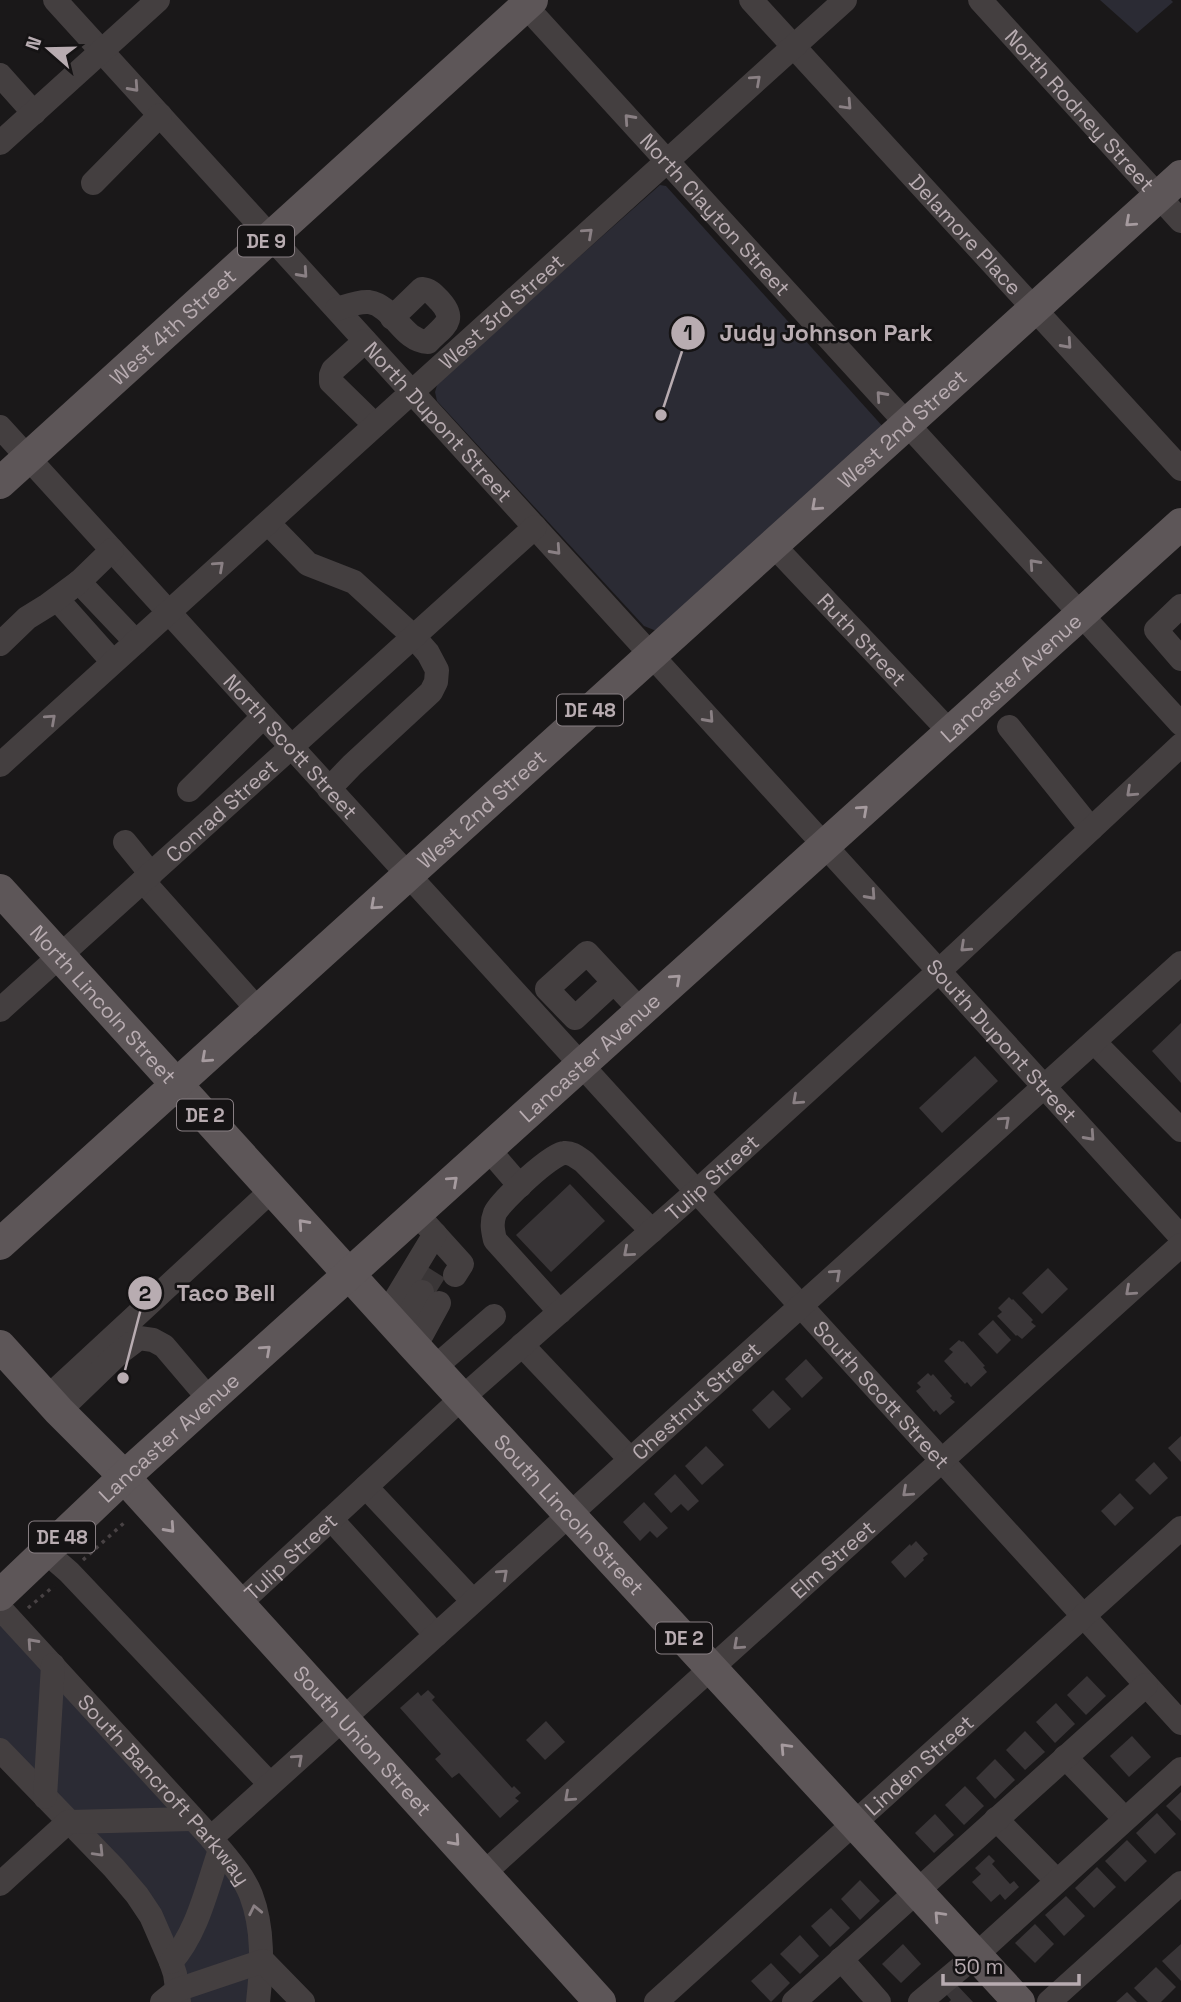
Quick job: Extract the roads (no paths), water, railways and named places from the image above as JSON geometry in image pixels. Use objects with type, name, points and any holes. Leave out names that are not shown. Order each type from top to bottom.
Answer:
[{"type":"main road","name":"West 4th Street","points":[[0,483],[526,2]]},
{"type":"main road","name":"West 2nd Street","points":[[0,1244],[1170,186]]},
{"type":"main road","name":"Lancaster Avenue","points":[[0,1595],[210,1399],[383,1244],[439,1247],[488,1149],[1181,524]]},
{"type":"main road","name":"North Lincoln Street","points":[[0,890],[349,1275]]},
{"type":"main road","name":"South Lincoln Street","points":[[349,1275],[1019,2002]]},
{"type":"main road","name":"South Union Street","points":[[0,1346],[124,1478],[600,2002]]},
{"type":"street","name":"North Dupont Street","points":[[55,0],[825,845]]},
{"type":"street","points":[[0,144],[158,0]]},
{"type":"street","name":"Delamore Place","points":[[751,0],[1181,469]]},
{"type":"street","name":"West 3rd Street","points":[[0,765],[845,0]]},
{"type":"street","name":"North Rodney Street","points":[[980,0],[1170,186],[1181,221]]},
{"type":"street","name":"North Clayton Street","points":[[526,2],[667,161],[1181,724]]},
{"type":"street","points":[[0,75],[34,113]]},
{"type":"street","points":[[93,183],[160,115]]},
{"type":"street","points":[[337,309],[358,302],[371,302],[392,318]]},
{"type":"street","points":[[365,341],[333,370],[331,382],[375,425]]},
{"type":"street","name":"North Scott Street","points":[[0,427],[581,1066]]},
{"type":"street","points":[[268,523],[308,564],[354,582],[414,637],[428,653],[437,670],[436,682],[431,692],[329,789]]},
{"type":"street","name":"Conrad Street","points":[[0,1010],[535,527]]},
{"type":"street","name":"Ruth Street","points":[[773,545],[950,732]]},
{"type":"street","points":[[0,644],[27,618],[79,582],[112,550]]},
{"type":"street","points":[[79,582],[136,642]]},
{"type":"street","points":[[57,599],[113,662]]},
{"type":"street","points":[[1181,606],[1156,630],[1181,659]]},
{"type":"street","points":[[189,790],[263,717]]},
{"type":"street","points":[[1009,727],[1091,829]]},
{"type":"street","name":"Tulip Street","points":[[239,1604],[462,1398],[696,1192],[939,971],[1181,745]]},
{"type":"street","points":[[125,842],[147,877],[258,1011]]},
{"type":"street","name":"South Dupont Street","points":[[825,845],[1181,1237]]},
{"type":"street","name":"Chestnut Street","points":[[216,1844],[270,1784],[1181,963]]},
{"type":"street","points":[[614,982],[641,1011]]},
{"type":"street","points":[[1094,1042],[1181,1130]]},
{"type":"street","name":"South Scott Street","points":[[581,1066],[1181,1723]]},
{"type":"street","points":[[488,1149],[520,1186]]},
{"type":"street","points":[[560,1312],[495,1240],[492,1228],[500,1205],[552,1156],[564,1153],[575,1155],[595,1171],[652,1231]]},
{"type":"street","points":[[53,1405],[272,1190]]},
{"type":"street","points":[[383,1244],[424,1291]]},
{"type":"street","name":"Elm Street","points":[[484,1873],[1181,1245]]},
{"type":"street","points":[[409,1340],[439,1247]]},
{"type":"street","points":[[409,1340],[424,1291]]},
{"type":"street","points":[[409,1340],[494,1315]]},
{"type":"street","points":[[53,1405],[139,1338],[153,1340],[164,1346],[210,1399]]},
{"type":"street","points":[[522,1345],[631,1459]]},
{"type":"street","points":[[366,1487],[473,1601]]},
{"type":"street","points":[[331,1519],[436,1635]]},
{"type":"street","name":"Linden Street","points":[[656,2002],[1181,1528]]},
{"type":"street","points":[[46,1552],[69,1572],[270,1784]]},
{"type":"street","name":"South Bancroft Parkway","points":[[0,1608],[216,1844],[242,1877],[251,1895],[263,1961],[258,2002]]},
{"type":"street","points":[[45,1797],[52,1665]]},
{"type":"street","points":[[794,2002],[1146,1685]]},
{"type":"street","points":[[0,1750],[137,1895],[151,1916],[171,1962],[175,1974],[173,1998],[263,1961],[303,2002]]},
{"type":"street","points":[[1065,1757],[1125,1819]]},
{"type":"street","points":[[920,2002],[976,1955],[1181,1769]]},
{"type":"street","points":[[0,1884],[68,1822],[192,1819]]},
{"type":"street","points":[[996,1819],[1057,1881]]},
{"type":"street","points":[[171,1962],[179,1954],[202,1904],[216,1844]]},
{"type":"street","points":[[1049,2002],[1181,1883]]},
{"type":"street","points":[[841,1959],[879,2002]]},
{"type":"tunnel","points":[[422,1292],[439,1265]]},
{"type":"place","name":"Judy Johnson Park","points":[[661,415]]},
{"type":"place","name":"Taco Bell","points":[[123,1378]]}]
